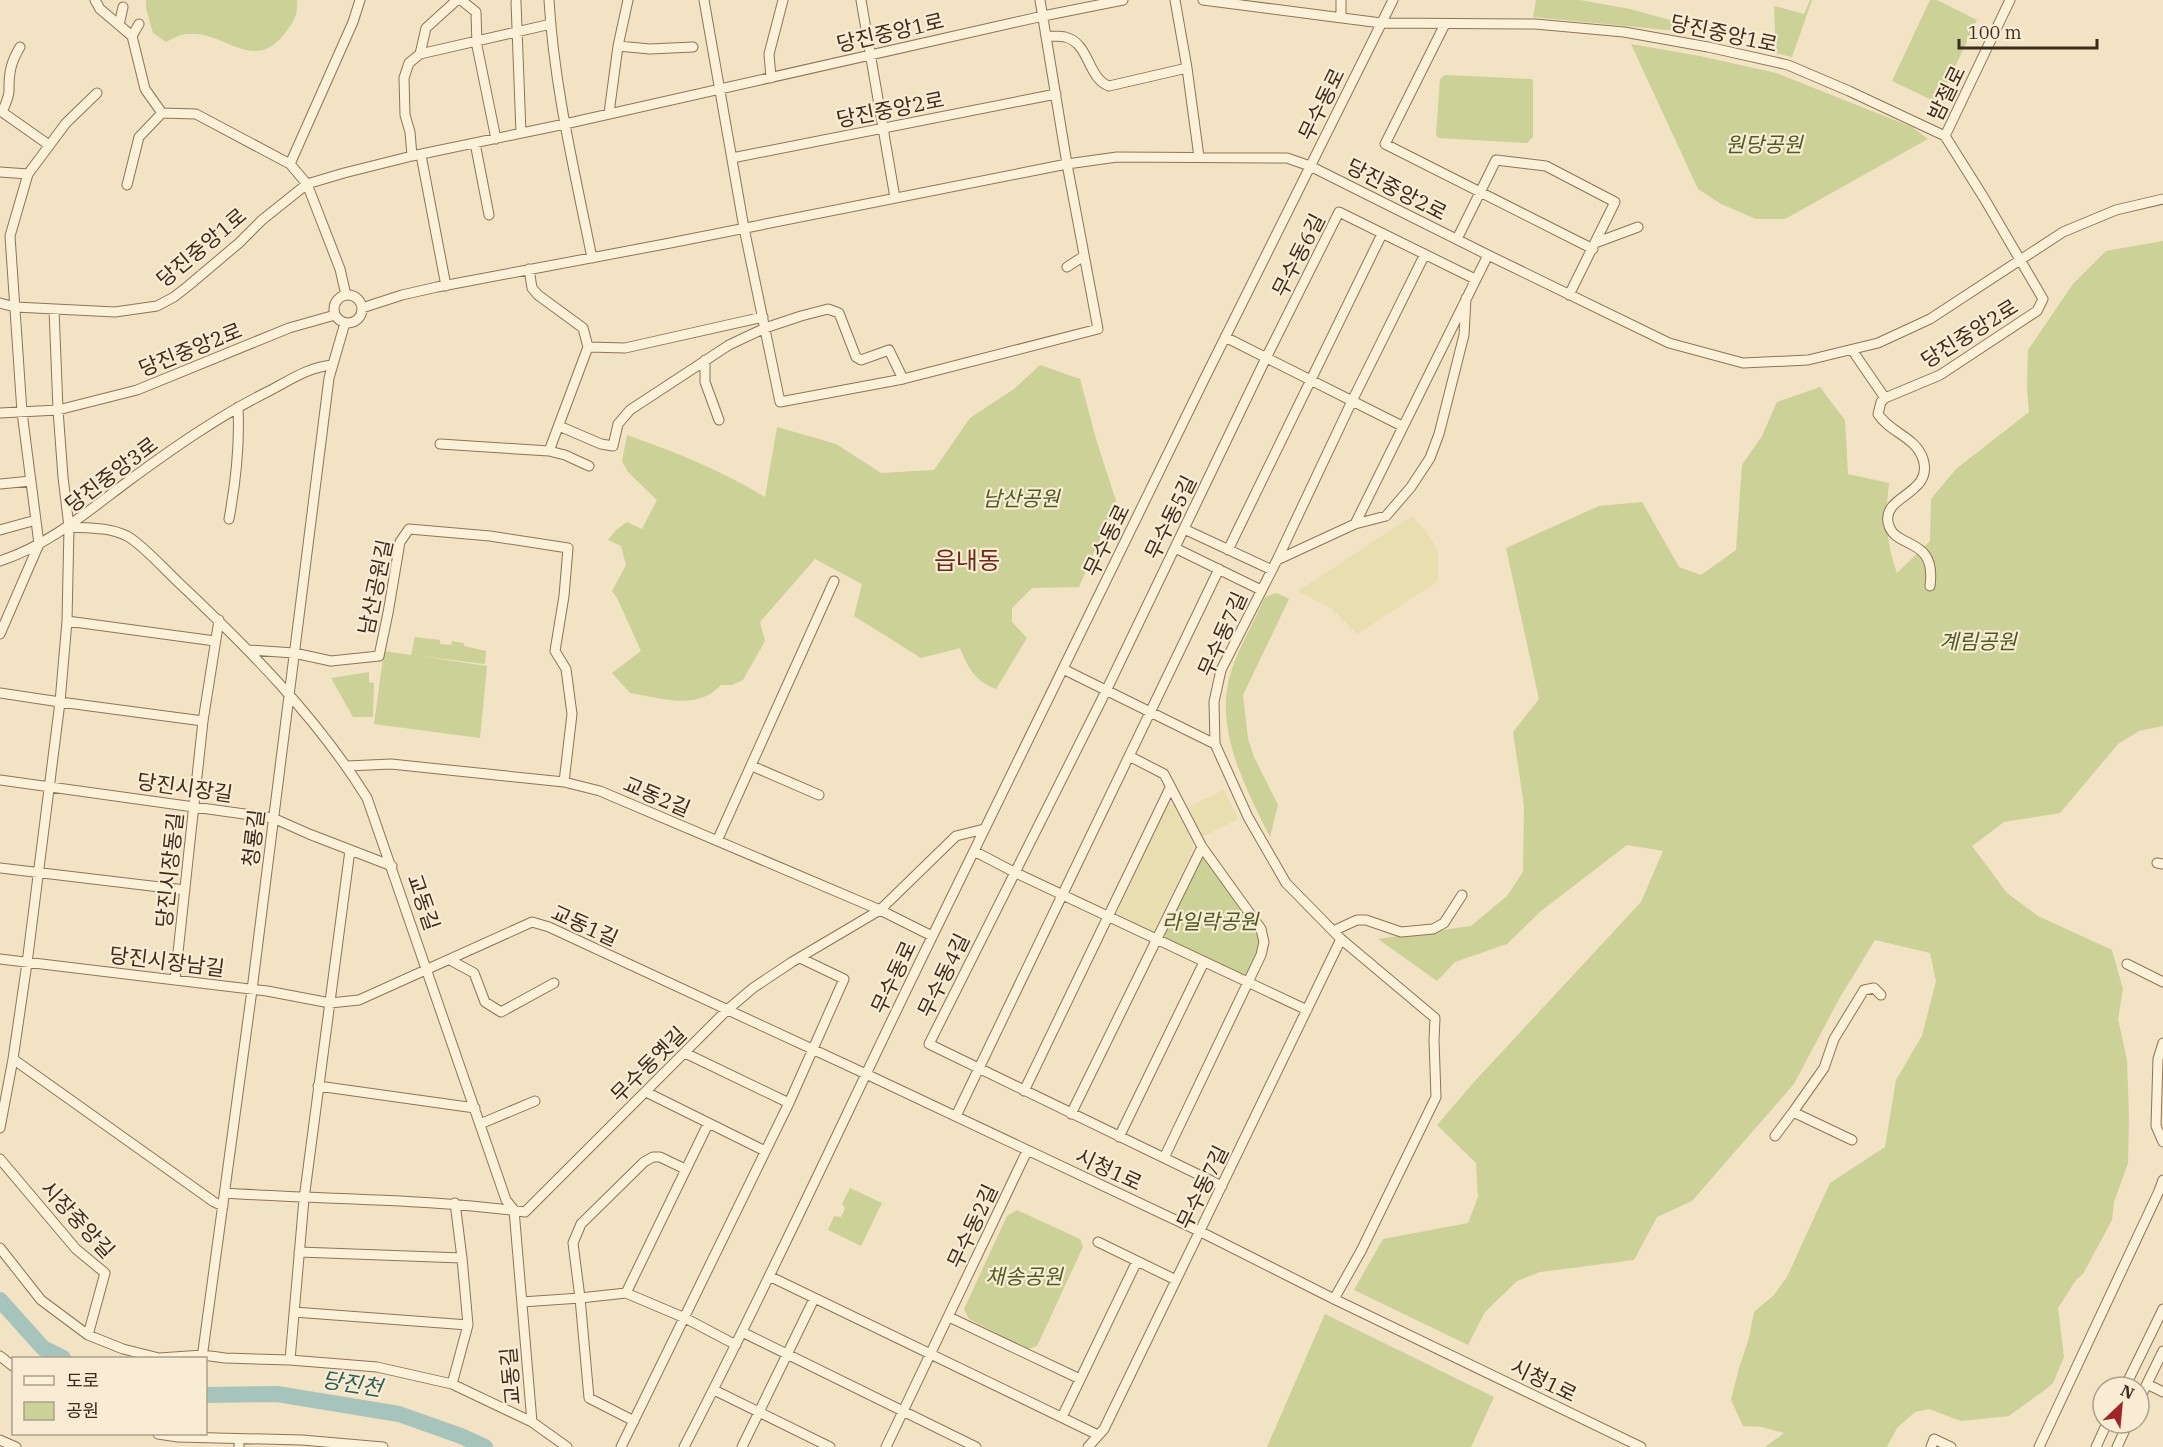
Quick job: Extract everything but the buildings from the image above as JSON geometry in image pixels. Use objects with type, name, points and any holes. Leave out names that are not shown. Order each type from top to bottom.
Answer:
[{"type":"street","points":[[95,0],[100,9],[132,36],[145,89],[162,113]]},
{"type":"street","points":[[290,164],[353,22],[360,0]]},
{"type":"street","points":[[420,54],[426,28],[459,0],[476,12],[477,42],[496,139]]},
{"type":"street","points":[[549,0],[565,124],[592,258]]},
{"type":"street","points":[[609,113],[618,45],[628,0]]},
{"type":"street","points":[[704,0],[744,228],[780,402],[903,379],[1098,329],[1067,164],[1040,0]]},
{"type":"street","points":[[771,78],[769,54],[783,0]]},
{"type":"street","points":[[861,0],[895,198]]},
{"type":"street","name":"당진중앙1로","points":[[0,303],[15,307],[115,312],[157,306],[188,286],[239,243],[262,219],[307,184],[475,142],[1123,0]]},
{"type":"street","points":[[1175,0],[1199,157]]},
{"type":"street","name":"당진중앙1로","points":[[1203,0],[1257,3],[1381,23],[1534,24],[1612,31],[1708,47],[1788,65],[1945,136]]},
{"type":"street","points":[[1341,0],[1341,17]]},
{"type":"street","points":[[1381,23],[1393,0]]},
{"type":"street","name":"밤절로","points":[[1945,136],[2010,0]]},
{"type":"street","points":[[516,2],[521,133]]},
{"type":"street","points":[[119,25],[123,7]]},
{"type":"street","name":"무수동로","points":[[684,1447],[736,1345],[984,829],[1381,23]]},
{"type":"street","points":[[132,36],[139,24]]},
{"type":"street","points":[[446,286],[417,156],[405,115],[404,78],[409,63],[420,54],[551,24]]},
{"type":"street","points":[[1445,24],[1385,144],[1594,246],[1638,227]]},
{"type":"street","points":[[1046,36],[1067,38],[1079,44],[1097,77],[1102,84],[1109,86],[1187,68]]},
{"type":"street","points":[[618,45],[650,49],[693,47]]},
{"type":"street","points":[[20,47],[13,58],[7,81],[10,89],[2,112],[49,145]]},
{"type":"street","points":[[0,634],[39,544],[22,412],[10,236],[28,174],[66,123],[97,93]]},
{"type":"street","name":"당진중앙2로","points":[[732,158],[1056,94]]},
{"type":"street","points":[[127,185],[139,137],[162,113],[196,114],[290,164],[307,184],[340,269],[346,295]]},
{"type":"street","points":[[1945,136],[2019,260]]},
{"type":"street","points":[[475,142],[489,215]]},
{"type":"street","name":"당진중앙2로","points":[[362,308],[402,295],[529,269],[1067,164],[1117,157],[1287,158],[1310,166],[1669,343],[1743,363],[1808,360],[1878,343],[1930,319],[2063,232],[2116,210],[2163,199]]},
{"type":"street","name":"당진중앙2로","points":[[1481,192],[1496,160],[1546,166],[1615,202],[1569,295]]},
{"type":"street","points":[[0,172],[28,174]]},
{"type":"street","points":[[1457,239],[1481,192]]},
{"type":"street","name":"무수동6길","points":[[1266,358],[1340,212],[1424,256],[1475,279]]},
{"type":"street","points":[[1228,549],[1382,234]]},
{"type":"street","points":[[1355,524],[1488,255]]},
{"type":"street","points":[[1067,267],[1084,256]]},
{"type":"street","points":[[1352,401],[1424,256]]},
{"type":"street","name":"당진중앙2로","points":[[1885,398],[1940,375],[2037,311],[2043,298],[2019,260]]},
{"type":"street","points":[[529,269],[532,288],[538,295],[583,327],[588,347],[549,451]]},
{"type":"street","points":[[346,295],[359,300],[362,308],[358,320],[345,323],[335,315],[336,302],[346,295]]},
{"type":"street","points":[[1277,560],[1355,524],[1386,516],[1411,487],[1430,458],[1439,434],[1464,335],[1466,298]]},
{"type":"street","points":[[0,1128],[5,1073],[13,1059],[27,963],[60,702],[67,621],[69,527],[58,410],[54,309]]},
{"type":"street","points":[[559,426],[601,444],[614,446],[618,424],[630,410],[670,386],[705,360],[729,345],[765,328],[828,309],[839,314],[856,357],[861,360],[889,350],[903,379]]},
{"type":"street","name":"당진중앙2로","points":[[0,413],[58,410],[137,390],[289,328],[335,315]]},
{"type":"street","points":[[588,347],[625,348],[763,317]]},
{"type":"street","name":"청룡길","points":[[202,1357],[224,1206],[332,365],[345,323]]},
{"type":"street","points":[[1225,337],[1402,426]]},
{"type":"street","points":[[1852,350],[1885,398],[1881,402],[1878,414],[1883,422],[1916,444],[1924,461],[1924,469],[1917,488],[1900,499],[1888,512],[1888,522],[1897,537],[1915,545],[1926,556],[1931,564],[1930,586]]},
{"type":"street","name":"무수동5길","points":[[1106,691],[1266,358]]},
{"type":"street","points":[[705,360],[705,382],[719,420]]},
{"type":"street","name":"당진중앙3로","points":[[0,561],[39,544],[69,527],[128,481],[206,426],[238,407],[317,366],[332,365]]},
{"type":"street","name":"무수동7길","points":[[1334,1299],[1361,1251],[1436,1097],[1434,1040],[1436,1018],[1341,939],[1286,883],[1248,817],[1215,744],[1214,702],[1221,670],[1277,560],[1352,401]]},
{"type":"street","points":[[229,519],[237,476],[240,436],[238,407]]},
{"type":"street","points":[[440,444],[549,451],[565,455],[589,466]]},
{"type":"street","points":[[0,484],[31,481]]},
{"type":"street","points":[[0,530],[36,519]]},
{"type":"street","name":"교동길","points":[[69,527],[111,529],[130,538],[219,620],[290,694],[347,766],[367,798],[506,1200],[514,1210],[532,1422]]},
{"type":"street","name":"남산공원길","points":[[294,654],[331,661],[379,656],[400,542],[409,529],[490,536],[568,548],[564,596],[555,651],[566,669],[572,714],[564,782]]},
{"type":"street","points":[[1184,529],[1272,570]]},
{"type":"street","points":[[1175,548],[1261,590]]},
{"type":"street","points":[[956,1116],[1218,569]]},
{"type":"street","points":[[717,842],[834,581]]},
{"type":"street","name":"당진시장동길","points":[[176,980],[193,806],[219,620]]},
{"type":"street","points":[[67,621],[215,641]]},
{"type":"street","points":[[249,650],[294,654]]},
{"type":"street","points":[[1064,669],[1215,744]]},
{"type":"street","name":"무수동4길","points":[[1106,691],[929,1044],[1222,1186]]},
{"type":"street","points":[[0,693],[204,721]]},
{"type":"street","points":[[1130,756],[1164,774],[1202,847],[1261,928],[1263,948],[1164,1158]]},
{"type":"street","name":"교동2길","points":[[347,766],[391,764],[564,782],[600,791],[880,910],[932,936]]},
{"type":"street","points":[[752,766],[819,795]]},
{"type":"street","name":"당진시장길","points":[[0,780],[273,818],[392,866]]},
{"type":"street","points":[[1024,1091],[1170,788]]},
{"type":"street","name":"무수동옛길","points":[[514,1210],[525,1212],[726,1011],[753,988],[880,910],[956,836],[984,829]]},
{"type":"street","points":[[1071,1114],[1202,847]]},
{"type":"street","points":[[290,1360],[303,1199],[350,850]]},
{"type":"street","points":[[974,851],[1108,917],[1307,1010]]},
{"type":"street","points":[[0,868],[185,890]]},
{"type":"street","points":[[1333,931],[1357,920],[1366,920],[1401,932],[1433,929],[1444,923],[1462,895]]},
{"type":"street","name":"교동1길","points":[[427,968],[450,960],[532,922],[549,927],[726,1011]]},
{"type":"street","name":"무수동7길","points":[[1088,1447],[1104,1429],[1341,939]]},
{"type":"street","name":"무수동로","points":[[621,1447],[789,1103],[844,979],[800,958]]},
{"type":"street","name":"당진시장남길","points":[[0,959],[252,990],[330,1003],[359,1000],[427,968]]},
{"type":"street","points":[[450,960],[474,973],[485,1002],[501,1012],[554,983]]},
{"type":"street","points":[[1119,1137],[1204,962]]},
{"type":"street","points":[[2127,964],[2163,982]]},
{"type":"street","points":[[1775,1136],[1824,1068],[1834,1039],[1864,990],[1874,988],[1881,995]]},
{"type":"street","points":[[726,1011],[867,1074]]},
{"type":"street","points":[[2163,1043],[2158,1059],[2156,1126],[2163,1142]]},
{"type":"street","points":[[685,1053],[789,1103]]},
{"type":"street","points":[[13,1059],[214,1202],[224,1206]]},
{"type":"street","name":"시청1로","points":[[867,1074],[1201,1232],[1334,1299],[1641,1447]]},
{"type":"street","points":[[318,1086],[475,1108]]},
{"type":"street","points":[[646,1092],[765,1151]]},
{"type":"street","points":[[480,1124],[535,1101]]},
{"type":"street","points":[[1793,1112],[1852,1140]]},
{"type":"street","points":[[626,1293],[708,1124]]},
{"type":"street","name":"무수동2길","points":[[885,1447],[1027,1151]]},
{"type":"street","points":[[634,1421],[589,1398],[573,1243],[581,1224],[645,1162],[653,1157],[660,1157],[685,1169]]},
{"type":"street","name":"시장중앙길","points":[[0,1159],[76,1249],[105,1273],[88,1335]]},
{"type":"street","points":[[2039,1447],[2163,1180]]},
{"type":"street","points":[[225,1193],[303,1199],[455,1203],[514,1210]]},
{"type":"street","points":[[452,1384],[468,1325],[455,1203]]},
{"type":"street","points":[[1098,1242],[1176,1280]]},
{"type":"street","points":[[0,1248],[41,1300],[88,1335],[123,1349],[155,1357]]},
{"type":"street","points":[[299,1252],[462,1258]]},
{"type":"street","points":[[1062,1417],[1137,1261]]},
{"type":"street","points":[[769,1276],[1098,1435]]},
{"type":"street","points":[[522,1302],[626,1293],[685,1318],[736,1345]]},
{"type":"street","points":[[742,1447],[814,1299]]},
{"type":"street","points":[[2131,1375],[2163,1310]]},
{"type":"street","points":[[294,1312],[468,1325]]},
{"type":"street","points":[[949,1317],[1080,1379]]},
{"type":"street","points":[[742,1332],[976,1447]]},
{"type":"street","points":[[2151,1376],[2163,1351]]},
{"type":"street","points":[[0,1356],[12,1365]]},
{"type":"street","points":[[207,1357],[290,1360],[376,1367],[452,1384],[532,1422],[567,1447]]},
{"type":"street","points":[[714,1390],[830,1447]]},
{"type":"street","points":[[175,1447],[179,1435],[311,1440],[383,1447]]},
{"type":"street","points":[[1931,1447],[1934,1439],[1951,1447]]},
{"type":"street","points":[[0,1440],[16,1447]]},
{"type":"shaded area","points":[[1412,516],[1431,538],[1438,553],[1438,581],[1357,634],[1332,609],[1298,591]]},
{"type":"shaded area","points":[[1224,790],[1238,819],[1202,837],[1188,807]]},
{"type":"shaded area","points":[[1167,803],[1175,804],[1194,846],[1154,933],[1117,913]]},
{"type":"green space","points":[[146,0],[297,0],[297,5],[293,22],[273,45],[262,50],[250,51],[201,35],[184,34],[166,42],[153,33]]},
{"type":"green space","points":[[1536,0],[1580,0],[1630,9],[1688,25],[1687,32],[1533,17]]},
{"type":"green space","points":[[1812,0],[1792,57],[1771,52],[1775,33],[1774,6],[1804,14]]},
{"type":"green space","points":[[1930,0],[1937,0],[1977,20],[1938,103],[1892,81]]},
{"type":"green space","name":"원당공원","points":[[1631,44],[1776,73],[1912,127],[1928,139],[1785,219],[1756,219],[1721,204],[1698,189]]},
{"type":"green space","points":[[1445,75],[1531,79],[1533,81],[1533,137],[1527,143],[1439,138],[1436,135],[1440,79]]},
{"type":"green space","name":"계림공원","points":[[2163,241],[2163,726],[2139,731],[2118,744],[2060,813],[2004,822],[1972,846],[2007,893],[2038,916],[2112,950],[2123,989],[2118,1019],[2127,1060],[2128,1163],[2114,1202],[2112,1220],[2083,1274],[2076,1280],[2058,1308],[2064,1357],[2053,1383],[2009,1416],[1961,1421],[1929,1409],[1915,1412],[1897,1428],[1887,1447],[1765,1447],[1784,1433],[1762,1427],[1743,1426],[1731,1400],[1754,1312],[1774,1295],[1787,1277],[1830,1183],[1885,1147],[1896,1080],[1922,1036],[1936,981],[1930,953],[1875,940],[1839,999],[1794,1084],[1692,1201],[1657,1217],[1634,1260],[1540,1272],[1517,1281],[1485,1312],[1468,1345],[1354,1290],[1383,1239],[1468,1223],[1478,1197],[1476,1163],[1437,1125],[1641,902],[1663,851],[1627,845],[1541,911],[1507,944],[1455,962],[1437,981],[1378,939],[1471,926],[1507,896],[1523,872],[1524,806],[1513,732],[1539,699],[1506,548],[1599,506],[1642,502],[1679,567],[1701,575],[1736,550],[1742,465],[1762,436],[1777,402],[1820,387],[1845,420],[1848,474],[1889,483],[1887,529],[1897,573],[1930,541],[1931,499],[1956,469],[2029,412],[2028,350],[2073,284],[2106,251]]},
{"type":"green space","name":"남산공원","points":[[1040,365],[1080,379],[1116,501],[1079,587],[1032,588],[1012,608],[1012,622],[1027,638],[996,689],[977,678],[960,648],[921,658],[854,616],[862,584],[815,559],[760,622],[765,641],[743,680],[732,685],[721,685],[712,693],[701,698],[678,701],[630,693],[612,673],[641,651],[612,591],[626,565],[621,546],[608,540],[627,522],[642,529],[657,500],[628,472],[622,461],[627,435],[698,462],[765,497],[777,427],[836,444],[881,473],[934,470],[970,418],[1014,389]]},
{"type":"green space","points":[[1277,593],[1289,599],[1243,695],[1248,739],[1254,757],[1278,805],[1270,837],[1242,778],[1229,736],[1226,715],[1227,693],[1234,663],[1265,597]]},
{"type":"green space","points":[[415,637],[440,640],[440,644],[451,645],[452,641],[464,643],[464,646],[486,651],[485,664],[412,655],[487,666],[480,738],[374,724],[384,651],[411,655]]},
{"type":"green space","points":[[369,672],[369,682],[374,683],[373,717],[353,717],[331,678]]},
{"type":"green space","name":"라일락공원","points":[[1202,854],[1260,929],[1261,949],[1247,974],[1243,975],[1166,939],[1165,934]]},
{"type":"green space","points":[[850,1188],[882,1203],[861,1246],[828,1230],[834,1216],[841,1217],[845,1208],[842,1204]]},
{"type":"green space","name":"채송공원","points":[[1017,1210],[1080,1239],[1083,1247],[1037,1346],[1028,1349],[969,1319],[964,1309],[1007,1216]]},
{"type":"green space","points":[[1325,1314],[1494,1397],[1471,1447],[1267,1447]]},
{"type":"waterway","name":"당진천","points":[[0,1300],[43,1348],[61,1357]]},
{"type":"waterway","name":"당진천","points":[[207,1395],[277,1394],[399,1414],[485,1447]]},
{"type":"district","name":"읍내동","points":[[967,560]]}]
